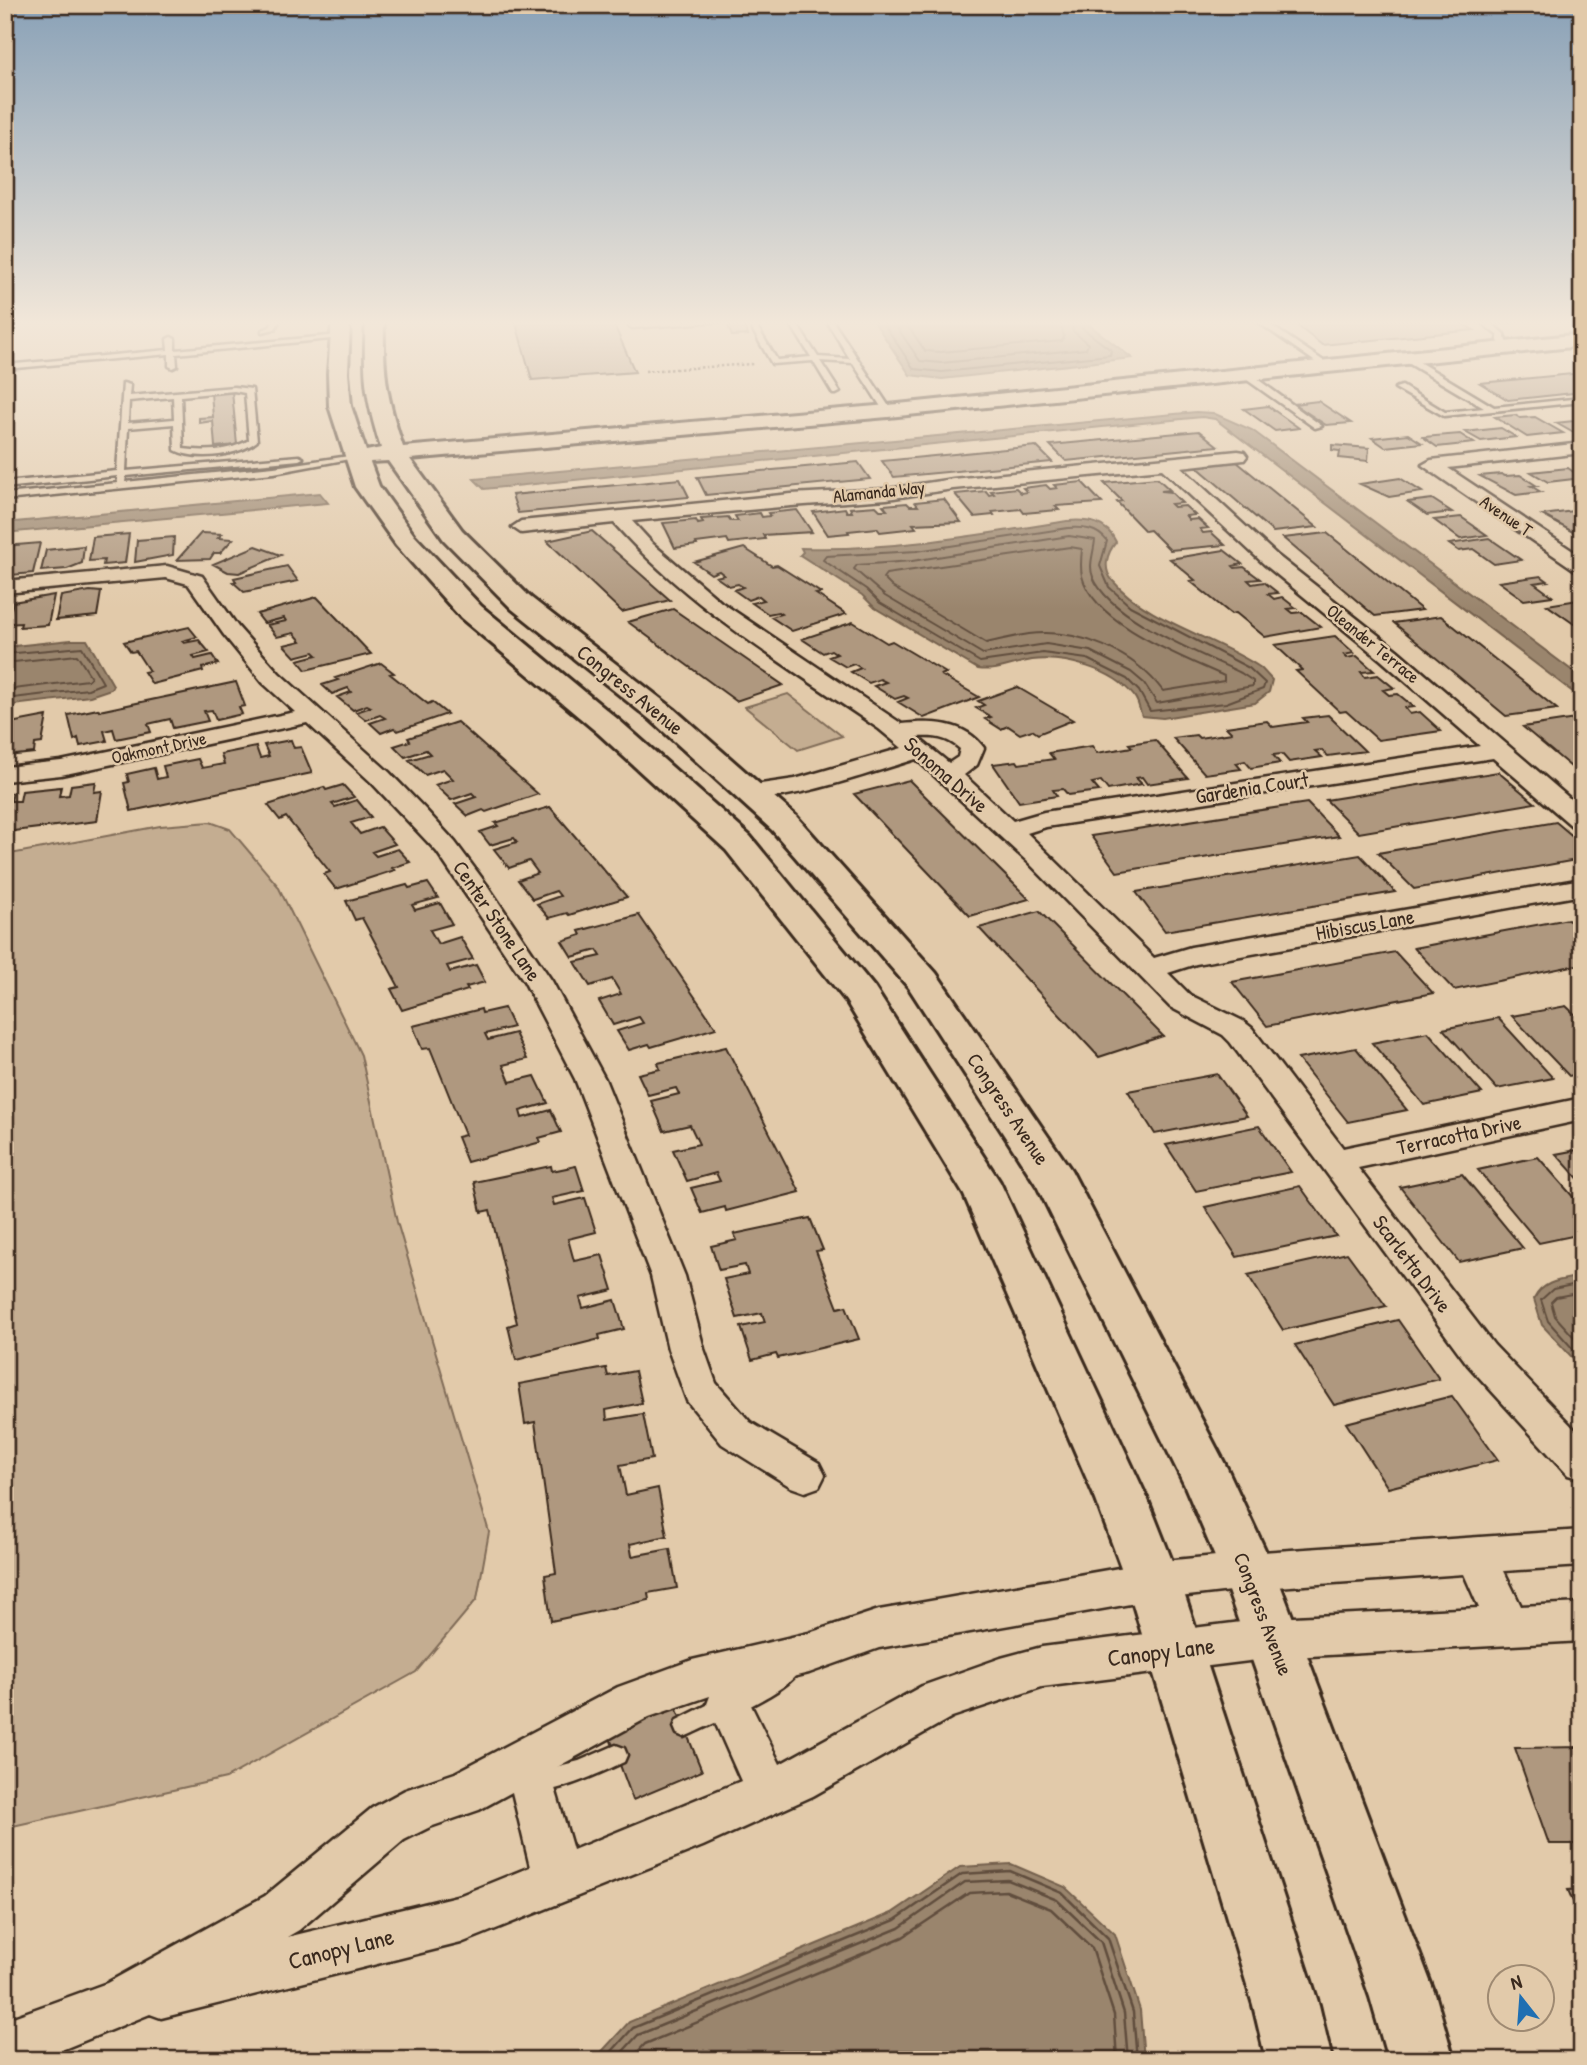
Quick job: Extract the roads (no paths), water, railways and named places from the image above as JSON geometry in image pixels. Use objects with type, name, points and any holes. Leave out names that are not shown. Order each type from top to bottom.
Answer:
[{"type":"street","name":"Congress Avenue","points":[[347,416],[375,456],[522,603],[663,715],[783,823],[923,981],[1056,1181],[1209,1483],[1248,1572],[1403,1997],[1421,2060]]},
{"type":"street","name":"Congress Avenue","points":[[376,416],[375,456],[367,487],[405,540],[471,612],[636,751],[738,843],[861,995],[978,1181],[1122,1500],[1153,1581],[1177,1650],[1286,2005],[1299,2060]]},
{"type":"street","points":[[375,456],[827,416]]},
{"type":"street","name":"Avenue T","points":[[1579,562],[1431,465],[1582,448]]},
{"type":"street","name":"Alamanda Way","points":[[521,527],[791,500],[887,494],[953,484],[1238,456]]},
{"type":"street","name":"Oleander Terrace","points":[[1166,463],[1271,559],[1389,654],[1582,822]]},
{"type":"street","name":"Sonoma Drive","points":[[618,517],[646,548],[714,606],[898,732],[1008,830],[1180,1001],[1233,1028],[1256,1053]]},
{"type":"street","name":"Center Stone Lane","points":[[5,587],[154,572],[188,575],[195,580],[250,655],[380,777],[446,847],[538,981],[590,1079],[668,1276],[686,1349],[700,1390],[736,1433],[805,1475]]},
{"type":"street","name":"Oakmont Drive","points":[[5,774],[61,768],[285,722],[312,714]]},
{"type":"street","points":[[898,732],[939,729],[961,736],[972,748],[969,760],[948,775]]},
{"type":"street","name":"Gardenia Court","points":[[1008,830],[1058,818],[1497,750]]},
{"type":"street","points":[[636,751],[715,787],[750,792],[797,786],[919,751]]},
{"type":"street","name":"Hibiscus Lane","points":[[1150,969],[1191,956],[1582,887]]},
{"type":"street","name":"Scarletta Drive","points":[[1256,1053],[1481,1355],[1582,1463]]},
{"type":"street","name":"Terracotta Drive","points":[[1335,1161],[1582,1109]]},
{"type":"street","name":"Canopy Lane","points":[[120,2003],[282,1913],[388,1824],[421,1806],[463,1794],[634,1702],[692,1680],[809,1653],[879,1629],[1153,1581],[1582,1548]]},
{"type":"street","points":[[1476,1556],[1509,1626]]},
{"type":"street","name":"Canopy Lane","points":[[5,2046],[120,2003],[461,1919],[797,1780],[938,1701],[1000,1678],[1042,1667],[1273,1638],[1582,1622]]},
{"type":"street","points":[[729,1704],[769,1792]]},
{"type":"street","points":[[532,1782],[557,1880]]},
{"type":"lane","points":[[120,486],[124,416]]},
{"type":"lane","points":[[178,416],[180,450],[186,452],[235,449],[249,445],[253,441],[251,416]]},
{"type":"lane","points":[[1304,416],[1318,426]]},
{"type":"lane","points":[[123,426],[178,421]]},
{"type":"lane","points":[[5,485],[268,459],[375,456]]},
{"type":"lane","points":[[5,497],[274,470],[375,456]]},
{"type":"lane","name":"Canopy Lane","points":[[684,1727],[774,1682],[809,1653]]},
{"type":"lane","name":"Canopy Lane","points":[[463,1794],[581,1771],[616,1755]]},
{"type":"water","points":[[1149,416],[1221,416],[1252,430],[1582,678],[1582,699],[1215,419],[1202,417],[484,489],[474,479]]},
{"type":"water","points":[[320,493],[328,503],[5,533],[5,523]]},
{"type":"water","points":[[1067,521],[1089,521],[1108,530],[1116,542],[1107,561],[1113,581],[1144,607],[1261,668],[1272,680],[1269,692],[1255,703],[1163,718],[1142,716],[1136,698],[1125,687],[1114,678],[1087,666],[1045,659],[999,668],[978,669],[875,608],[862,595],[800,555],[803,552],[801,548],[902,544]]},
{"type":"water","points":[[87,640],[113,685],[111,689],[90,696],[5,706],[5,647]]},
{"type":"water","points":[[1582,1276],[1582,1368],[1542,1325],[1534,1299],[1548,1284]]},
{"type":"water","points":[[1011,1864],[1065,1887],[1115,1934],[1140,2010],[1144,2060],[594,2060],[629,2022],[892,1913],[960,1867]]}]
